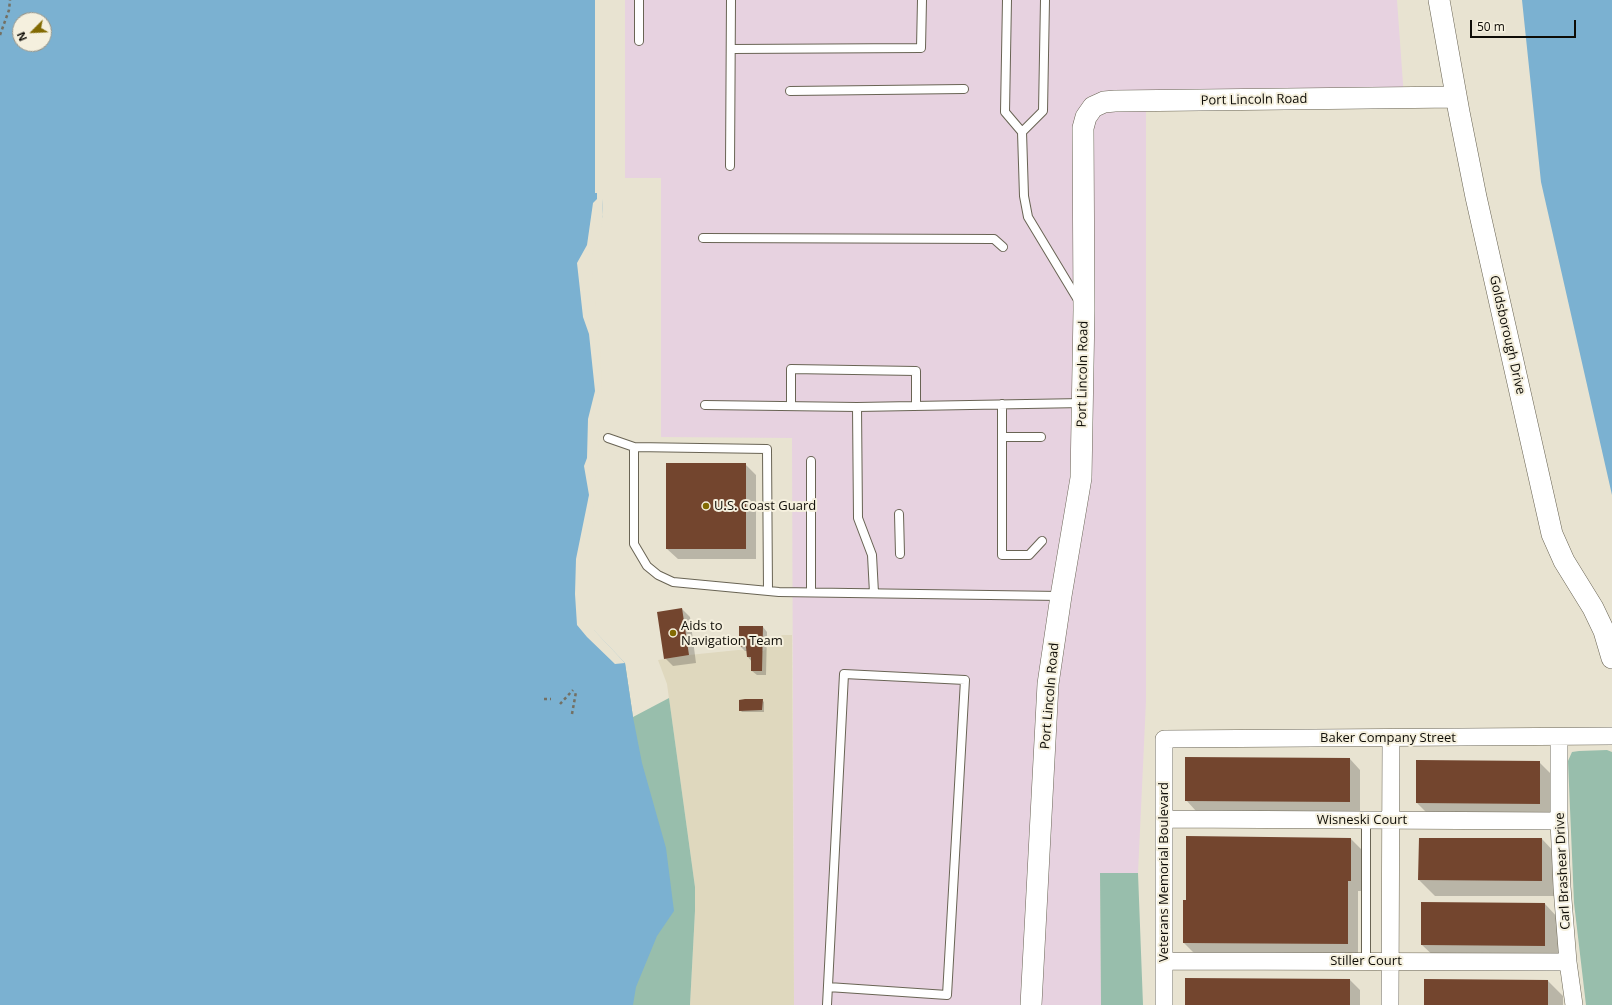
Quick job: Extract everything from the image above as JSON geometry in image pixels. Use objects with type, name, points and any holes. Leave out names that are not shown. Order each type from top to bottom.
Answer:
[{"type":"street","name":"Goldsborough Drive","points":[[1439,0],[1476,197],[1552,534],[1564,561],[1593,608],[1604,631],[1612,658]]},
{"type":"street","name":"Port Lincoln Road","points":[[1031,1005],[1048,684],[1080,478],[1083,403],[1084,310],[1083,128],[1086,117],[1093,107],[1104,102],[1115,101],[1456,97]]},
{"type":"street","name":"Baker Company Street","points":[[1164,739],[1612,736]]},
{"type":"street","name":"Carl Brashear Drive","points":[[1559,737],[1559,821],[1568,962],[1574,1005]]},
{"type":"street","points":[[1390,1005],[1391,738]]},
{"type":"street","name":"Veterans Memorial Boulevard","points":[[1164,739],[1164,1005]]},
{"type":"street","name":"Wisneski Court","points":[[1164,819],[1559,821]]},
{"type":"street","name":"Stiller Court","points":[[1164,961],[1568,962]]},
{"type":"lane","points":[[638,41],[639,0]]},
{"type":"lane","points":[[730,166],[731,0]]},
{"type":"lane","points":[[731,49],[922,48],[922,0]]},
{"type":"lane","points":[[1007,0],[1005,112],[1022,132],[1024,196],[1028,217],[1084,310]]},
{"type":"lane","points":[[1022,132],[1043,111],[1044,0]]},
{"type":"lane","points":[[790,92],[964,89]]},
{"type":"lane","points":[[703,238],[994,239],[1003,247]]},
{"type":"lane","points":[[791,406],[791,369],[916,371],[916,406]]},
{"type":"lane","points":[[706,405],[857,407],[1083,403]]},
{"type":"lane","points":[[1002,404],[1002,555],[1029,555],[1042,541]]},
{"type":"lane","points":[[857,407],[858,518],[872,555],[874,593]]},
{"type":"lane","points":[[1002,437],[1041,437]]},
{"type":"lane","points":[[608,438],[634,448],[767,449],[768,591]]},
{"type":"lane","points":[[634,448],[634,544],[647,566],[658,575],[673,582],[779,592],[1061,596]]},
{"type":"lane","points":[[811,461],[812,592]]},
{"type":"lane","points":[[900,514],[900,554]]},
{"type":"lane","points":[[827,1005],[844,674],[965,680],[947,995],[828,987]]},
{"type":"lane","points":[[1366,820],[1366,961]]},
{"type":"path","points":[[0,35],[9,10],[10,0]]},
{"type":"path","points":[[560,704],[574,691],[572,714]]},
{"type":"path","points":[[544,699],[551,699]]},
{"type":"shaded area","points":[[625,0],[1397,0],[1404,98],[1146,98],[1146,701],[1138,873],[1100,874],[1101,1005],[794,1005],[792,438],[661,437],[661,178],[625,178]]},
{"type":"shaded area","points":[[782,635],[792,635],[794,1005],[690,1005],[695,887],[667,684],[658,660],[738,650],[763,651]]},
{"type":"green space","points":[[577,625],[625,663],[633,717],[669,698],[695,887],[690,1005],[544,1005]]},
{"type":"green space","points":[[1607,750],[1612,752],[1612,1005],[1586,1005],[1574,903],[1568,761],[1572,752]]},
{"type":"green space","points":[[1100,873],[1138,873],[1143,1005],[1101,1005]]},
{"type":"water","points":[[0,0],[595,0],[595,193],[597,193],[597,199],[602,199],[603,215],[589,260],[598,346],[586,546],[586,622],[625,663],[642,763],[666,848],[674,911],[657,936],[636,987],[633,1005],[0,1005]]},
{"type":"water","points":[[1522,0],[1612,0],[1612,495],[1541,182]]},
{"type":"pier","points":[[597,199],[602,199],[603,215],[591,260],[600,346],[602,393],[592,529],[588,546],[588,622],[625,663],[615,664],[587,637],[577,625],[575,594],[576,559],[589,495],[584,466],[587,458],[588,419],[595,391],[589,334],[583,317],[577,263],[587,245],[593,203]]},
{"type":"building","name":"U.S. Coast Guard","points":[[666,463],[746,463],[746,549],[666,549]]},
{"type":"building","name":"Aids to Navigation Team","points":[[682,608],[689,655],[664,659],[657,612]]},
{"type":"building","points":[[739,626],[763,626],[762,671],[751,671],[751,657],[747,657],[746,647],[739,647]]},
{"type":"building","points":[[763,699],[762,710],[739,711],[739,700]]},
{"type":"building","points":[[1185,757],[1350,758],[1350,802],[1185,801]]},
{"type":"building","points":[[1416,760],[1540,761],[1540,804],[1416,803]]},
{"type":"building","points":[[1186,836],[1351,838],[1351,881],[1348,881],[1348,944],[1183,943],[1183,900],[1186,900]]},
{"type":"building","points":[[1419,838],[1542,838],[1542,881],[1418,880]]},
{"type":"building","points":[[1421,902],[1545,903],[1545,946],[1421,945]]},
{"type":"building","points":[[1185,978],[1350,979],[1350,1005],[1185,1005]]},
{"type":"building","points":[[1424,979],[1548,980],[1548,1005],[1424,1005]]},
{"type":"place","name":"U.S. Coast Guard","points":[[706,506]]},
{"type":"place","name":"Aids to Navigation Team","points":[[673,633]]}]
